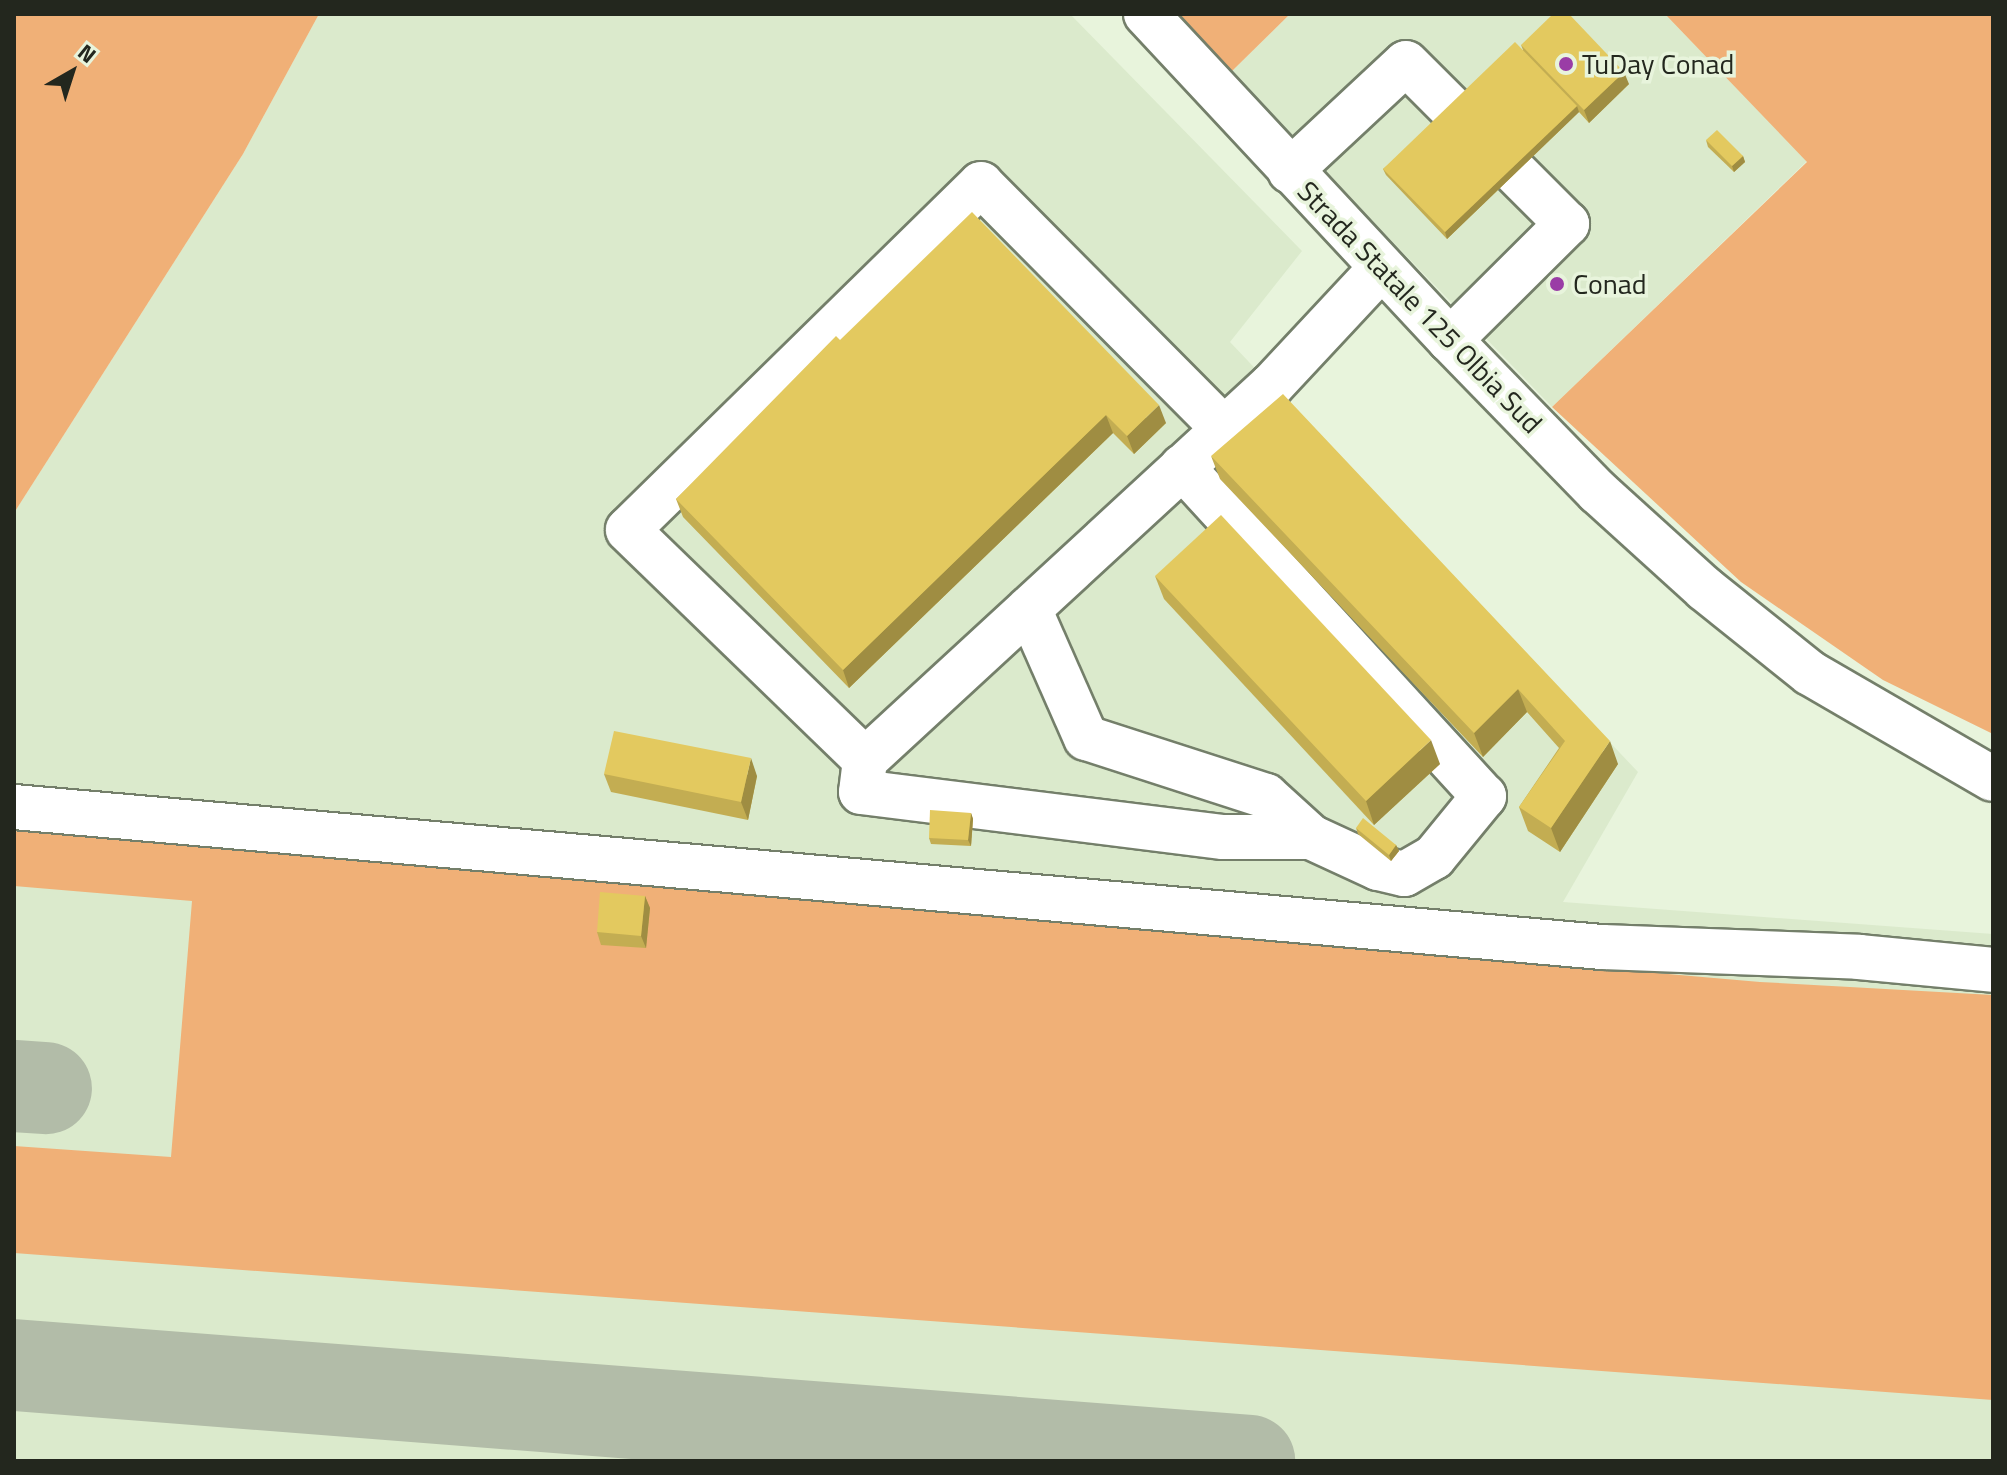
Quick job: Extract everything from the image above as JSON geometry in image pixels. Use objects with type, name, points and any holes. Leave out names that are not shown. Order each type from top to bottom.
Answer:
[{"type":"main road","name":"Strada Statale 125 Olbia Sud","points":[[1146,14],[1450,340],[1598,492],[1705,589],[1810,673],[1993,779]]},
{"type":"main road","points":[[1290,171],[1406,63],[1453,110]]},
{"type":"main road","points":[[1450,340],[1567,224],[1516,173]]},
{"type":"main road","points":[[865,760],[628,530],[981,184],[1224,429]]},
{"type":"main road","points":[[1311,837],[1223,837],[861,792],[865,760],[1224,429],[1381,268]]},
{"type":"main road","points":[[1029,609],[1086,738],[1266,796],[1311,837],[1378,868],[1404,874],[1434,857],[1484,796],[1182,467]]},
{"type":"main road","points":[[14,807],[1603,947],[1859,957],[1993,970]]},
{"type":"shaded area","points":[[14,14],[319,14],[243,154],[14,513]]},
{"type":"shaded area","points":[[319,14],[1070,14],[1302,251],[1230,342],[1638,772],[1563,902],[1993,934],[1993,1461],[14,1461],[14,513],[243,154]]},
{"type":"shaded area","points":[[1177,14],[1290,14],[1230,73]]},
{"type":"shaded area","name":"Conad","points":[[1290,14],[1665,14],[1807,161],[1552,407],[1230,73]]},
{"type":"shaded area","points":[[1665,14],[1993,14],[1993,734],[1883,680],[1741,582],[1552,407],[1807,162]]},
{"type":"shaded area","points":[[14,831],[1760,982],[1993,995],[1993,1400],[14,1253],[14,1146],[171,1157],[192,901],[14,886]]},
{"type":"building","points":[[1553,14],[1569,14],[1624,72],[1584,110],[1521,45]]},
{"type":"building","points":[[1515,42],[1577,106],[1445,232],[1383,169]]},
{"type":"building","points":[[1717,130],[1743,156],[1732,166],[1706,140]]},
{"type":"building","points":[[972,212],[1159,405],[1127,436],[1106,415],[843,670],[676,499],[836,336],[840,340]]},
{"type":"building","points":[[1283,394],[1610,741],[1551,828],[1519,807],[1565,741],[1518,689],[1474,733],[1211,456]]},
{"type":"building","points":[[1221,515],[1431,740],[1366,801],[1155,576]]},
{"type":"building","points":[[614,731],[751,758],[741,802],[604,774]]},
{"type":"building","points":[[930,810],[971,813],[968,840],[929,838]]},
{"type":"building","points":[[1363,818],[1396,845],[1389,855],[1356,828]]},
{"type":"building","points":[[600,892],[645,896],[641,936],[597,932]]},
{"type":"taxiway","points":[[14,1086],[46,1088]]},
{"type":"taxiway","points":[[14,1365],[1249,1461]]},
{"type":"place","name":"TuDay Conad","points":[[1566,64]]},
{"type":"place","name":"Conad","points":[[1557,284]]}]
